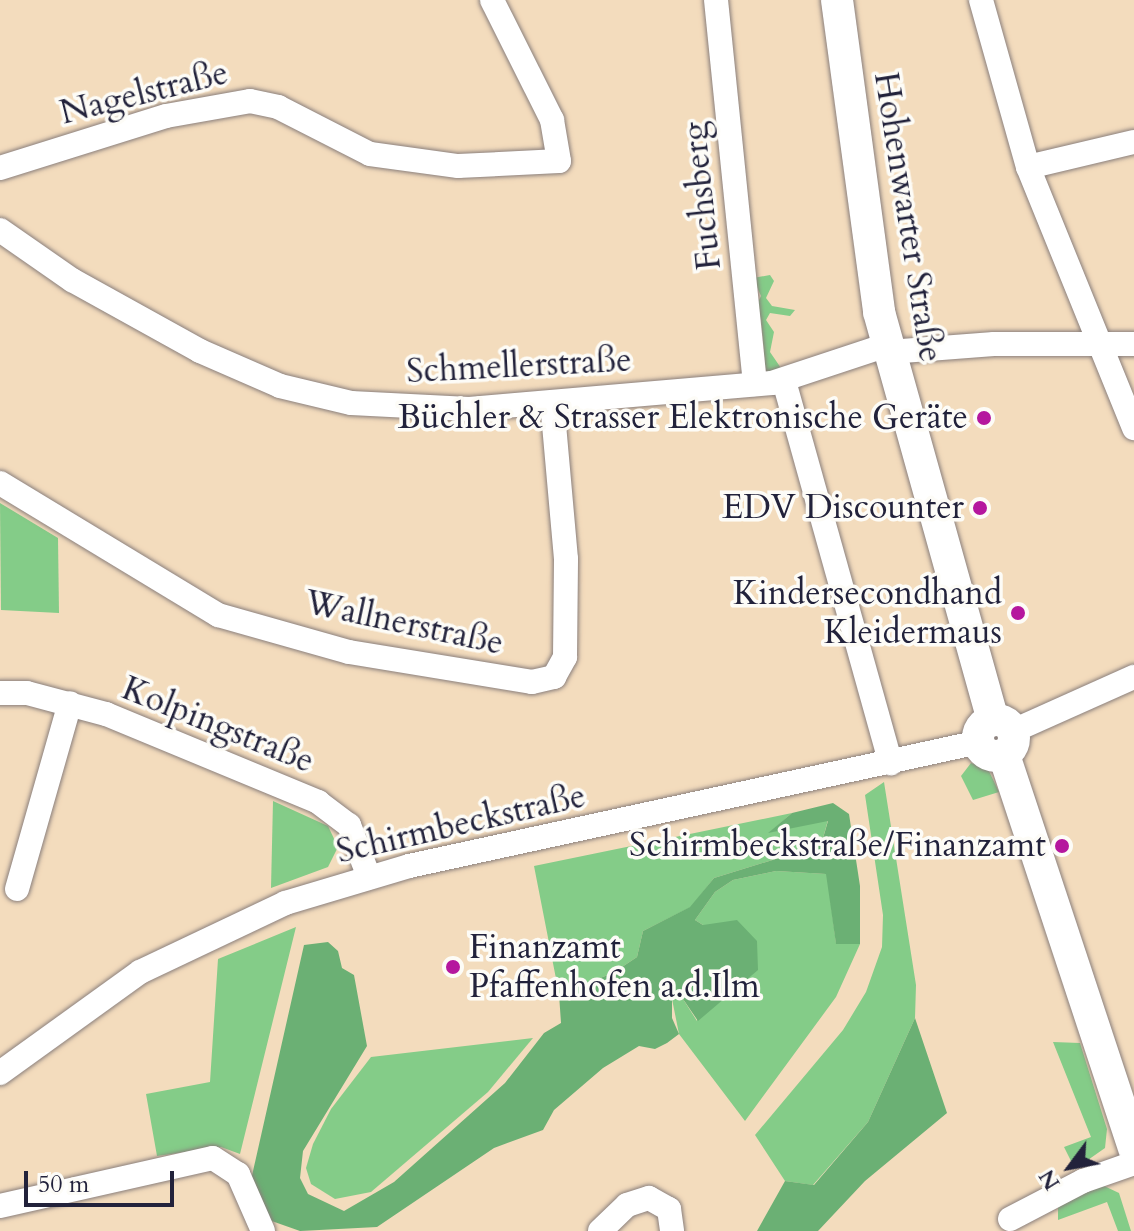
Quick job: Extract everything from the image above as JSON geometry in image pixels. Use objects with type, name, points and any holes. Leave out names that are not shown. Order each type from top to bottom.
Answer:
[{"type":"street","name":"Nagelstraße","points":[[0,168],[166,116],[250,101],[278,107],[370,154],[458,166],[541,166],[559,161],[540,94],[492,0]]},
{"type":"street","name":"Fuchsberg","points":[[716,0],[755,384]]},
{"type":"street","name":"Hohenwarter Straße","points":[[837,0],[888,348],[997,737],[1134,1148]]},
{"type":"street","points":[[981,0],[1028,167],[1095,343],[1134,428]]},
{"type":"street","points":[[1028,167],[1134,142]]},
{"type":"street","name":"Schmellerstraße","points":[[0,230],[158,329],[280,386],[351,403],[402,409],[552,403],[784,381],[888,348],[1134,344]]},
{"type":"street","points":[[784,381],[891,763]]},
{"type":"street","name":"Wallnerstraße","points":[[0,483],[218,615],[349,652],[532,682],[560,673],[565,657],[566,559],[552,403]]},
{"type":"street","name":"Schirmbeckstraße","points":[[0,1073],[104,995],[186,947],[264,911],[369,877],[997,737],[1134,677]]},
{"type":"street","name":"Kolpingstraße","points":[[0,693],[70,703],[152,731],[337,813],[353,832],[369,877]]},
{"type":"street","points":[[17,889],[70,703]]},
{"type":"street","points":[[0,1206],[213,1158],[238,1174],[263,1231]]},
{"type":"street","points":[[1010,1219],[1083,1181],[1134,1163]]},
{"type":"street","points":[[600,1231],[627,1205],[649,1198],[669,1209],[672,1231]]},
{"type":"green space","points":[[770,275],[774,281],[766,298],[772,306],[795,310],[790,316],[770,313],[766,320],[774,332],[770,352],[783,371],[766,375],[761,319],[753,313],[761,296],[753,278]]},
{"type":"green space","points":[[0,503],[58,538],[59,613],[1,610]]},
{"type":"green space","points":[[971,763],[988,769],[999,792],[973,800],[961,776]]},
{"type":"green space","points":[[884,782],[916,985],[915,1018],[868,1122],[813,1185],[785,1181],[755,1135],[843,1030],[866,992],[882,947],[883,915],[865,795]]},
{"type":"green space","points":[[273,801],[328,826],[338,847],[328,867],[271,888]]},
{"type":"green space","points":[[833,803],[849,814],[860,886],[860,944],[836,944],[826,874],[776,871],[733,880],[715,892],[695,920],[703,925],[737,920],[757,941],[758,970],[698,1021],[683,999],[672,999],[672,1018],[679,1034],[655,1049],[639,1046],[603,1068],[554,1110],[543,1130],[494,1148],[377,1227],[300,1231],[266,1219],[251,1180],[304,945],[328,942],[338,951],[342,968],[354,975],[367,1046],[303,1151],[300,1178],[308,1194],[344,1211],[394,1182],[505,1083],[544,1033],[561,1023],[559,994],[613,973],[637,957],[643,931],[690,907],[714,878],[821,845],[828,821],[768,833],[792,813]]},
{"type":"green space","points":[[792,813],[770,832],[828,820],[821,845],[714,878],[691,907],[643,931],[637,957],[613,973],[559,994],[534,866]]},
{"type":"green space","points":[[776,871],[827,874],[836,943],[860,944],[836,997],[745,1121],[679,1034],[672,999],[683,999],[697,1021],[703,925],[695,920],[715,892],[733,880]]},
{"type":"green space","points":[[296,927],[240,1154],[221,1147],[157,1156],[146,1094],[210,1082],[218,959]]},
{"type":"green space","points":[[915,1018],[947,1113],[865,1181],[818,1231],[757,1231],[785,1181],[814,1185],[868,1122]]},
{"type":"green space","points":[[533,1038],[488,1092],[371,1192],[335,1199],[311,1184],[306,1168],[313,1144],[331,1109],[371,1057]]},
{"type":"green space","points":[[1053,1042],[1080,1043],[1107,1129],[1105,1148],[1075,1169],[1064,1147],[1091,1137]]},
{"type":"green space","points":[[1102,1185],[1119,1193],[1131,1231],[1118,1231],[1107,1202],[1058,1220],[1058,1205]]},
{"type":"place","name":"Büchler & Strasser Elektronische Geräte","points":[[984,418]]},
{"type":"place","name":"EDV Discounter","points":[[980,508]]},
{"type":"place","name":"Kindersecondhand Kleidermaus","points":[[1018,613]]},
{"type":"place","name":"Schirmbeckstraße/Finanzamt","points":[[1062,846]]},
{"type":"place","name":"Finanzamt Pfaffenhofen a.d.Ilm","points":[[453,967]]}]
